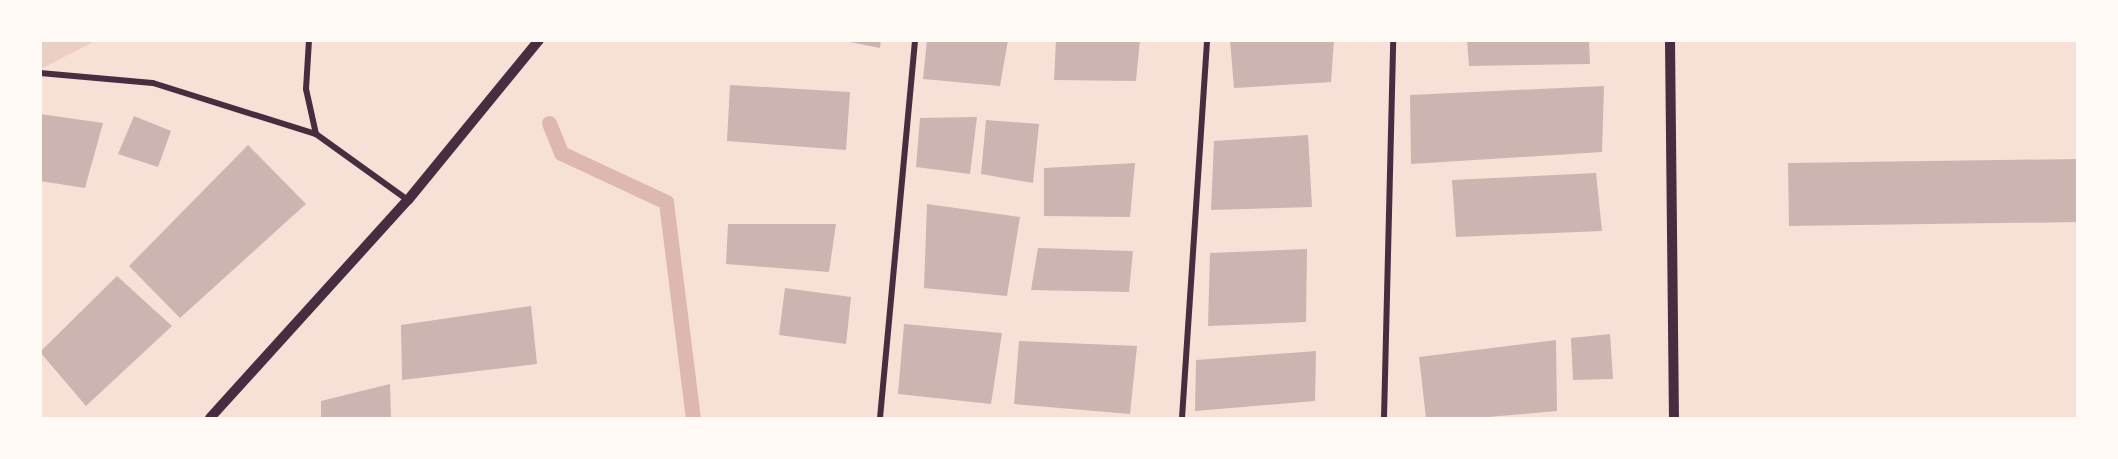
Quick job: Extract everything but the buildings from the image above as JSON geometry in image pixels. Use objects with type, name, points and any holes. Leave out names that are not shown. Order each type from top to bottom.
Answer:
[{"type":"street","points":[[309,40],[306,89],[316,134]]},
{"type":"street","points":[[210,418],[408,201],[539,40]]},
{"type":"street","points":[[880,418],[915,40]]},
{"type":"street","points":[[1182,418],[1207,40]]},
{"type":"street","points":[[1384,418],[1393,40]]},
{"type":"street","points":[[1670,40],[1674,418]]},
{"type":"street","points":[[40,73],[153,83],[316,134],[408,201]]},
{"type":"shaded area","points":[[41,40],[95,40],[95,41],[41,69]]},
{"type":"waterway","points":[[549,123],[561,153],[666,202],[693,418]]}]
